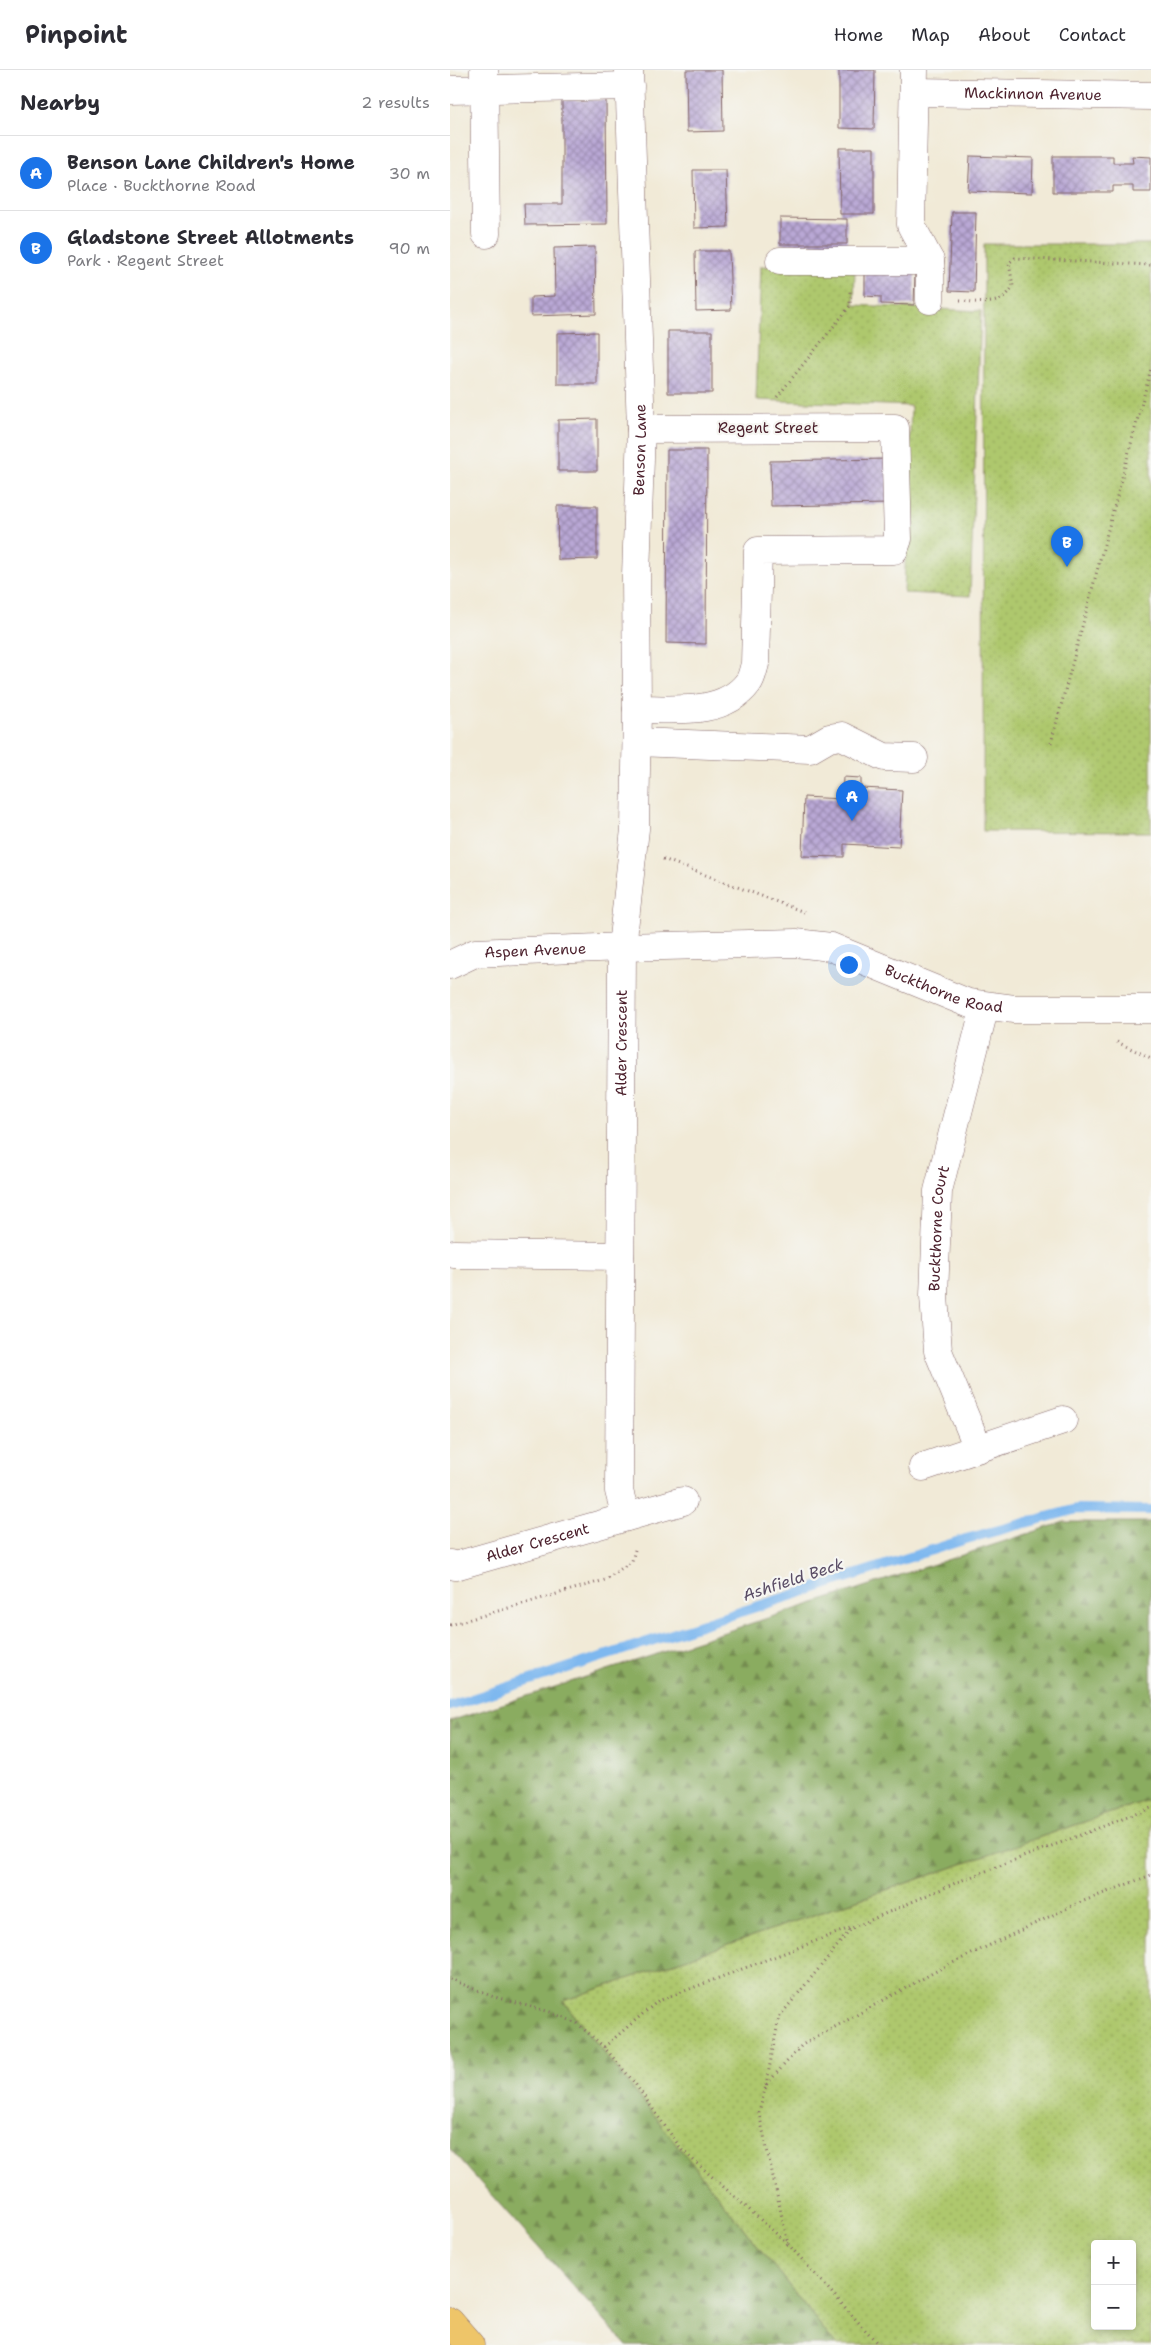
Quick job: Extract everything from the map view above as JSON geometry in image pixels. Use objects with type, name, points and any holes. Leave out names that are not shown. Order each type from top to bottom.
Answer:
[{"type":"highway","points":[[450,2322],[470,2345]]},
{"type":"street","points":[[450,90],[484,80],[630,78]]},
{"type":"street","name":"Benson Lane","points":[[630,78],[641,429],[636,576],[637,742],[635,829]]},
{"type":"street","points":[[484,80],[486,234]]},
{"type":"street","name":"Mackinnon Avenue","points":[[930,261],[911,225],[915,81],[1151,96]]},
{"type":"street","points":[[780,261],[930,261],[930,300]]},
{"type":"street","name":"Regent Street","points":[[637,709],[690,708],[718,705],[736,695],[749,681],[754,664],[758,551],[894,550],[898,539],[895,428],[641,429]]},
{"type":"street","points":[[637,742],[810,750],[828,738],[842,736],[884,758],[914,758]]},
{"type":"street","name":"Alder Crescent","points":[[626,1517],[619,1491],[622,947],[635,829]]},
{"type":"street","name":"Buckthorne Road","points":[[622,947],[796,943],[831,947],[968,1003],[1014,1009],[1151,1009]]},
{"type":"street","name":"Aspen Avenue","points":[[450,965],[475,953],[622,947]]},
{"type":"street","name":"Buckthorne Court","points":[[978,1448],[938,1351],[934,1296],[938,1191],[985,1006]]},
{"type":"street","points":[[454,1254],[620,1256]]},
{"type":"street","points":[[923,1467],[1063,1420]]},
{"type":"street","name":"Alder Crescent","points":[[450,1564],[455,1566],[683,1501]]},
{"type":"path","points":[[930,300],[1000,301],[1008,296],[1013,286],[1009,263],[1015,258],[1151,265]]},
{"type":"path","points":[[752,428],[850,306],[851,261]]},
{"type":"path","points":[[1051,743],[1151,369]]},
{"type":"path","points":[[450,1625],[605,1580],[632,1561],[636,1541],[626,1517]]},
{"type":"path","points":[[604,2047],[658,2001],[852,1928],[960,1881],[1151,1808]]},
{"type":"path","points":[[766,2086],[802,2045],[933,1973],[1076,1904],[1151,1875]]},
{"type":"path","points":[[788,2244],[759,2114],[779,2017],[852,1928]]},
{"type":"path","points":[[450,1979],[491,1996],[550,2012],[578,2023],[604,2047],[633,2081],[682,2150],[788,2244],[879,2345]]},
{"type":"green space","points":[[984,244],[1151,244],[1151,832],[983,831]]},
{"type":"green space","points":[[761,266],[855,270],[854,305],[981,311],[970,596],[904,593],[911,406],[756,400]]},
{"type":"green space","points":[[1064,1522],[1151,1522],[1151,1799],[563,2001],[836,2345],[626,2345],[450,2149],[450,1721]]},
{"type":"green space","points":[[1151,1799],[1151,2345],[836,2345],[563,2001]]},
{"type":"building","points":[[686,70],[722,70],[723,131],[687,132]]},
{"type":"building","points":[[839,70],[875,70],[874,129],[839,128]]},
{"type":"building","points":[[562,100],[606,100],[607,224],[525,225],[524,204],[562,204]]},
{"type":"building","points":[[839,148],[874,148],[874,214],[840,214]]},
{"type":"building","points":[[970,156],[1033,158],[1032,193],[968,191]]},
{"type":"building","points":[[1053,156],[1113,156],[1113,163],[1133,163],[1132,156],[1151,157],[1151,192],[1133,192],[1133,186],[1113,186],[1113,192],[1053,192]]},
{"type":"building","points":[[693,170],[726,170],[728,227],[694,228]]},
{"type":"building","points":[[952,212],[976,212],[974,292],[949,291]]},
{"type":"building","points":[[780,218],[847,219],[847,244],[780,244]]},
{"type":"building","points":[[595,247],[596,314],[531,316],[531,297],[555,296],[554,248]]},
{"type":"building","points":[[695,251],[729,251],[731,310],[696,311]]},
{"type":"building","points":[[865,271],[915,272],[914,305],[881,304],[881,297],[865,296]]},
{"type":"building","points":[[668,331],[712,331],[712,393],[668,393]]},
{"type":"building","points":[[597,332],[597,384],[557,384],[557,333]]},
{"type":"building","points":[[597,419],[597,471],[558,471],[558,420]]},
{"type":"building","points":[[667,450],[707,450],[706,644],[666,643]]},
{"type":"building","points":[[888,459],[889,504],[771,506],[770,461]]},
{"type":"building","points":[[557,506],[597,506],[597,559],[558,560]]},
{"type":"building","points":[[843,777],[861,778],[861,788],[902,790],[899,847],[844,844],[844,857],[802,856],[804,797],[842,799]]},
{"type":"waterway","name":"Ashfield Beck","points":[[450,1706],[966,1539],[1077,1509],[1151,1510]]},
{"type":"place","name":"Gladstone Street Allotments","points":[[1067,567]]},
{"type":"place","name":"Benson Lane Children's Home","points":[[852,821]]}]
